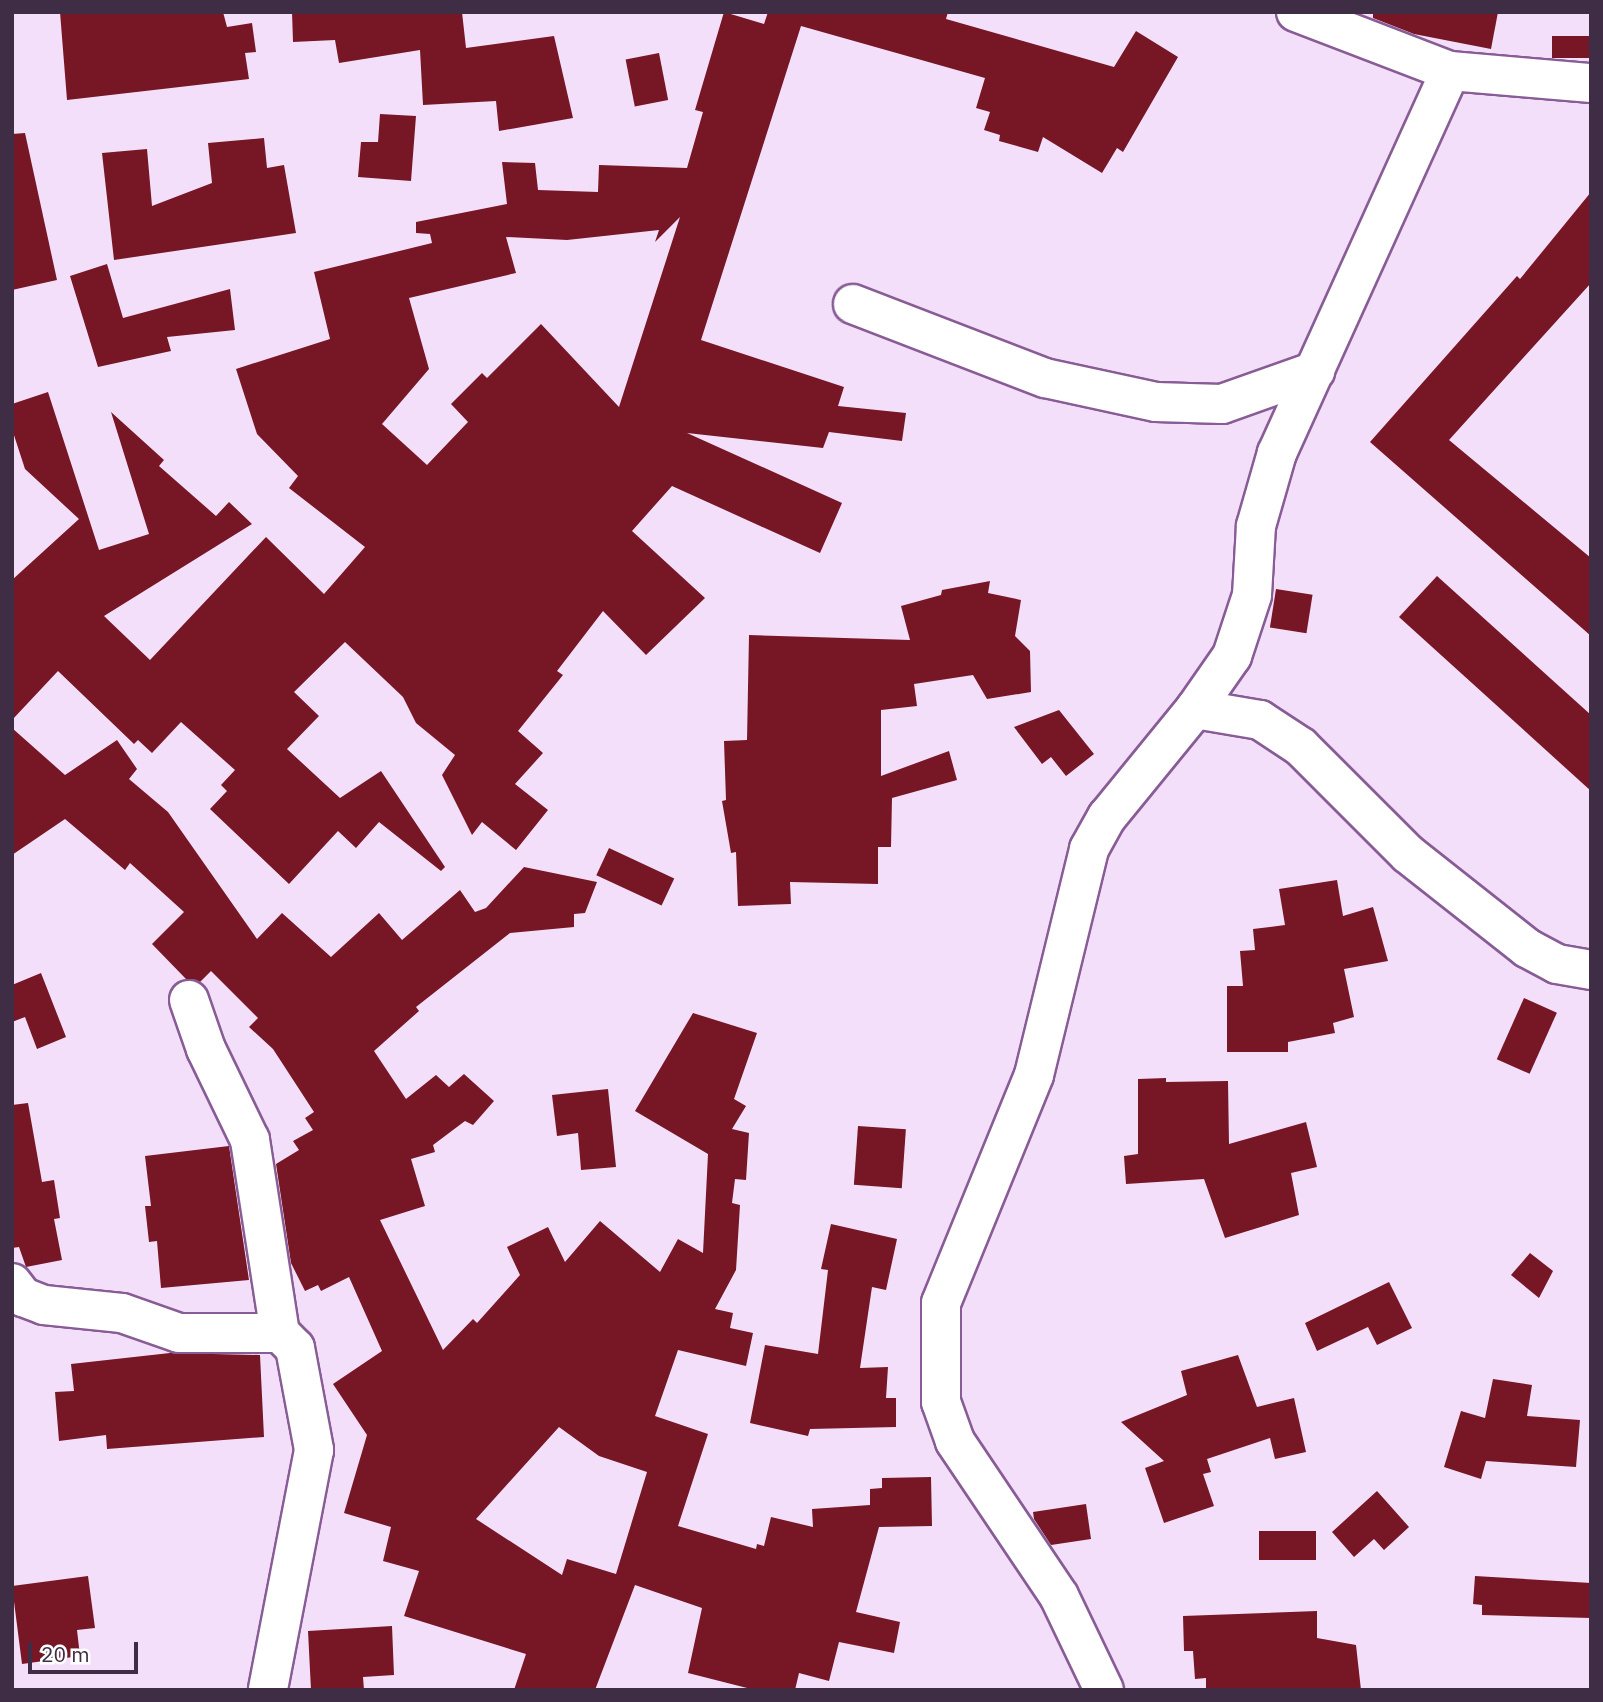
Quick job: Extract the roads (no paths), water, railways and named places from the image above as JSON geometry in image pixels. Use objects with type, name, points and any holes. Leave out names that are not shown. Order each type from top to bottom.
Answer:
[{"type":"street","points":[[1296,12],[1450,71],[1591,83]]},
{"type":"street","points":[[1104,1690],[1059,1597],[955,1441],[941,1402],[941,1303],[1034,1075],[1089,849],[1107,817],[1195,709],[1232,656],[1252,596],[1256,526],[1277,453],[1450,71]]},
{"type":"street","points":[[853,304],[1045,377],[1156,402],[1222,404],[1315,371]]},
{"type":"street","points":[[1195,709],[1259,720],[1301,747],[1408,854],[1527,948],[1557,964],[1591,970]]},
{"type":"street","points":[[189,1000],[206,1049],[250,1140],[280,1333],[295,1348],[314,1450],[268,1690]]},
{"type":"street","points":[[12,1283],[31,1301],[122,1313],[179,1333],[280,1333]]}]
